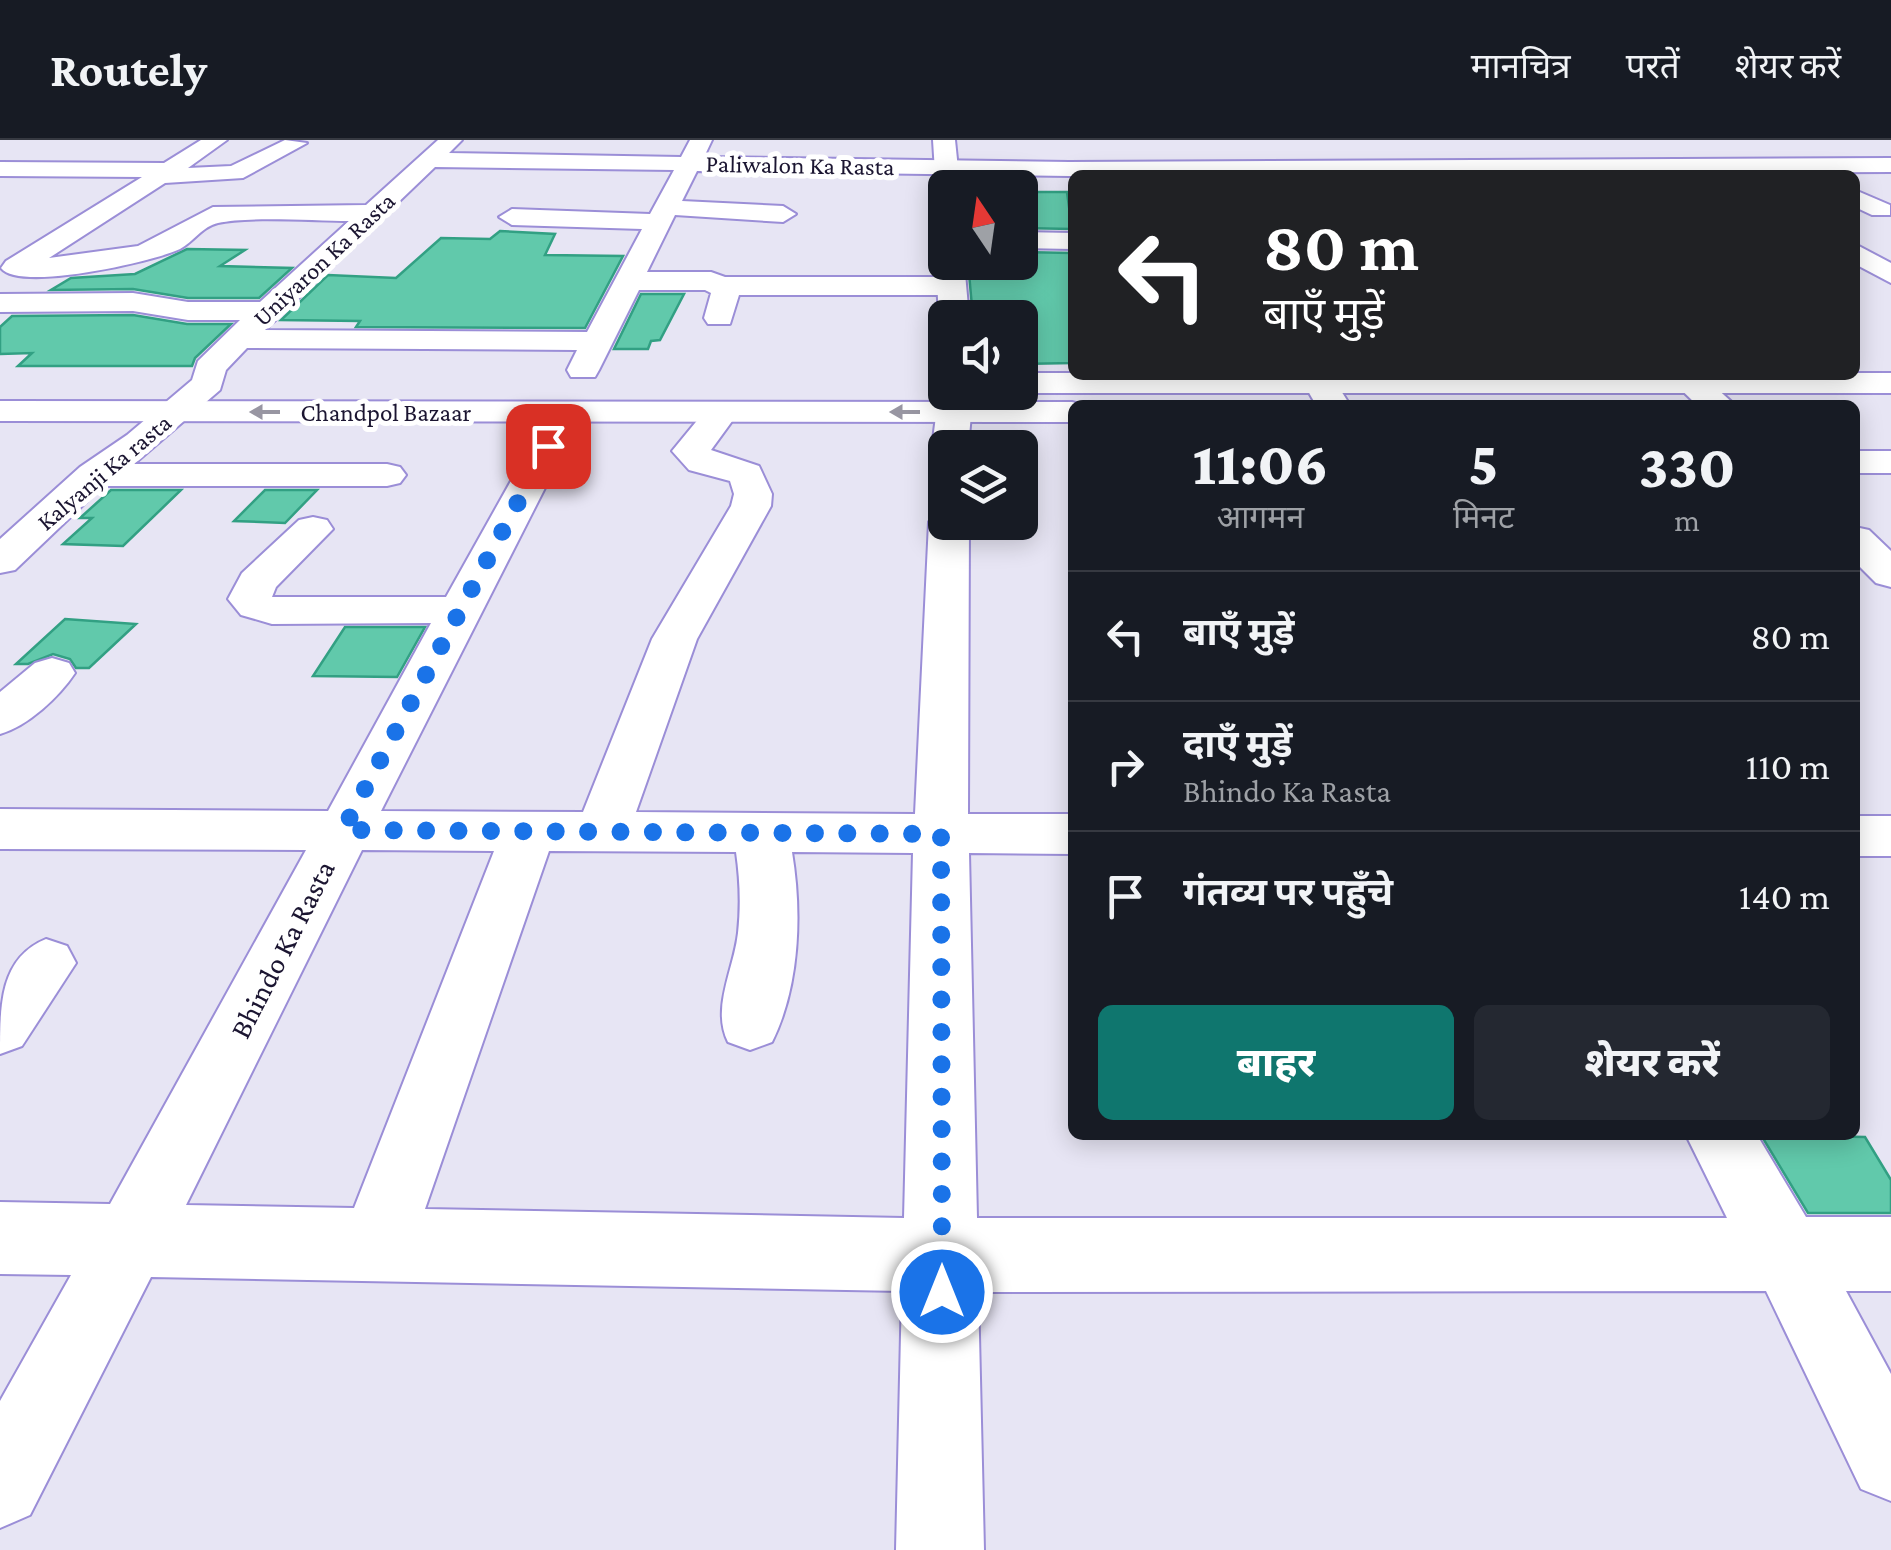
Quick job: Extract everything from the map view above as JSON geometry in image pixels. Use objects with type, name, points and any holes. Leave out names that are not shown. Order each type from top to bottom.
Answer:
[{"type":"street","points":[[8,288],[57,242],[216,140]]},
{"type":"street","name":"Uniyaron Ka Rasta","points":[[208,383],[210,368],[451,140]]},
{"type":"street","points":[[944,140],[947,170]]},
{"type":"street","points":[[1190,140],[1208,170]]},
{"type":"street","points":[[1668,140],[1724,170]]},
{"type":"street","points":[[0,169],[234,173],[296,143]]},
{"type":"street","points":[[1432,144],[1531,163]]},
{"type":"street","points":[[1432,144],[1460,170]]},
{"type":"street","name":"Paliwalon Ka Rasta","points":[[429,160],[695,152],[928,175]]},
{"type":"street","name":"Bhindo Ka Rasta","points":[[0,1485],[134,1238],[343,830],[572,398],[626,282],[695,152]]},
{"type":"street","name":"Paliwalon Ka Rasta","points":[[1477,170],[1531,163],[1724,170],[1891,165]]},
{"type":"street","points":[[1844,165],[1849,170]]},
{"type":"street","name":"Paliwalon Ka Rasta","points":[[1038,174],[1068,173]]},
{"type":"street","points":[[716,209],[738,176]]},
{"type":"street","points":[[1860,180],[1889,206]]},
{"type":"street","points":[[0,190],[138,190]]},
{"type":"street","points":[[1860,198],[1889,206]]},
{"type":"street","points":[[512,217],[661,215],[716,209],[784,214]]},
{"type":"street","points":[[0,243],[57,242],[229,213],[372,214]]},
{"type":"street","points":[[97,216],[162,226]]},
{"type":"street","points":[[8,288],[101,264],[162,226]]},
{"type":"street","points":[[1038,235],[1068,239]]},
{"type":"street","points":[[1860,256],[1891,275]]},
{"type":"street","points":[[626,282],[711,281],[724,286],[928,275]]},
{"type":"street","points":[[718,323],[724,286]]},
{"type":"street","points":[[8,288],[133,302],[253,326]]},
{"type":"street","points":[[8,288],[11,314],[44,320],[47,331]]},
{"type":"street","points":[[154,334],[253,326],[599,341]]},
{"type":"street","name":"Chandpol Bazaar","points":[[0,384],[208,383],[572,398],[721,413],[928,398]]},
{"type":"street","name":"Kalyanji Ka rasta","points":[[0,560],[93,475],[177,412],[208,383]]},
{"type":"street","points":[[1038,383],[1698,388],[1891,383]]},
{"type":"street","name":"Chandpol Bazaar","points":[[0,411],[177,412],[572,398],[928,396]]},
{"type":"street","name":"Chandpol Bazaar","points":[[1038,408],[1068,411]]},
{"type":"street","points":[[1860,408],[1891,408]]},
{"type":"street","points":[[603,832],[621,772],[670,650],[689,610],[752,506],[753,494],[746,474],[702,462],[690,451],[714,428],[721,413]]},
{"type":"street","points":[[1860,462],[1891,462]]},
{"type":"street","points":[[93,475],[387,475]]},
{"type":"street","points":[[314,529],[257,582],[250,600],[256,606],[272,610],[459,610]]},
{"type":"street","points":[[940,1550],[941,834],[948,540]]},
{"type":"street","points":[[1860,544],[1891,574]]},
{"type":"street","points":[[1860,587],[1891,588]]},
{"type":"street","points":[[0,718],[52,672]]},
{"type":"street","points":[[0,829],[1068,834]]},
{"type":"street","points":[[378,1243],[529,832]]},
{"type":"street","points":[[750,1023],[767,938],[770,894],[760,833]]},
{"type":"street","points":[[1860,836],[1891,836]]},
{"type":"street","points":[[0,1027],[46,963]]},
{"type":"street","points":[[1723,1140],[1786,1253],[1891,1459]]},
{"type":"street","points":[[0,1238],[942,1255],[1891,1254]]},
{"type":"building","points":[[1038,192],[1067,192],[1068,229],[1038,228]]},
{"type":"building","points":[[500,231],[555,234],[545,255],[623,256],[585,328],[356,327],[360,321],[281,320],[328,275],[396,278],[441,238],[490,239]]},
{"type":"building","points":[[187,249],[245,250],[220,266],[292,268],[259,298],[188,298],[133,289],[51,290],[71,278],[135,274]]},
{"type":"building","points":[[1038,252],[1068,253],[1068,363],[1038,364],[1038,300],[971,300],[970,280],[1038,280]]},
{"type":"building","points":[[641,294],[684,294],[660,340],[651,341],[648,349],[614,349]]},
{"type":"building","points":[[133,315],[187,324],[231,324],[195,358],[192,366],[18,366],[32,353],[0,354],[0,327],[12,316]]},
{"type":"building","points":[[111,490],[181,490],[123,546],[63,544],[92,518],[80,518]]},
{"type":"building","points":[[265,490],[317,490],[285,523],[234,521]]},
{"type":"building","points":[[65,619],[136,624],[89,668],[76,668],[70,659],[53,654],[28,664],[16,664]]},
{"type":"building","points":[[345,627],[425,627],[397,677],[313,676]]},
{"type":"building","points":[[1865,1137],[1891,1180],[1891,1213],[1808,1213],[1764,1140]]},
{"type":"route","points":[[548,446],[343,830],[941,834],[942,1292]]}]
